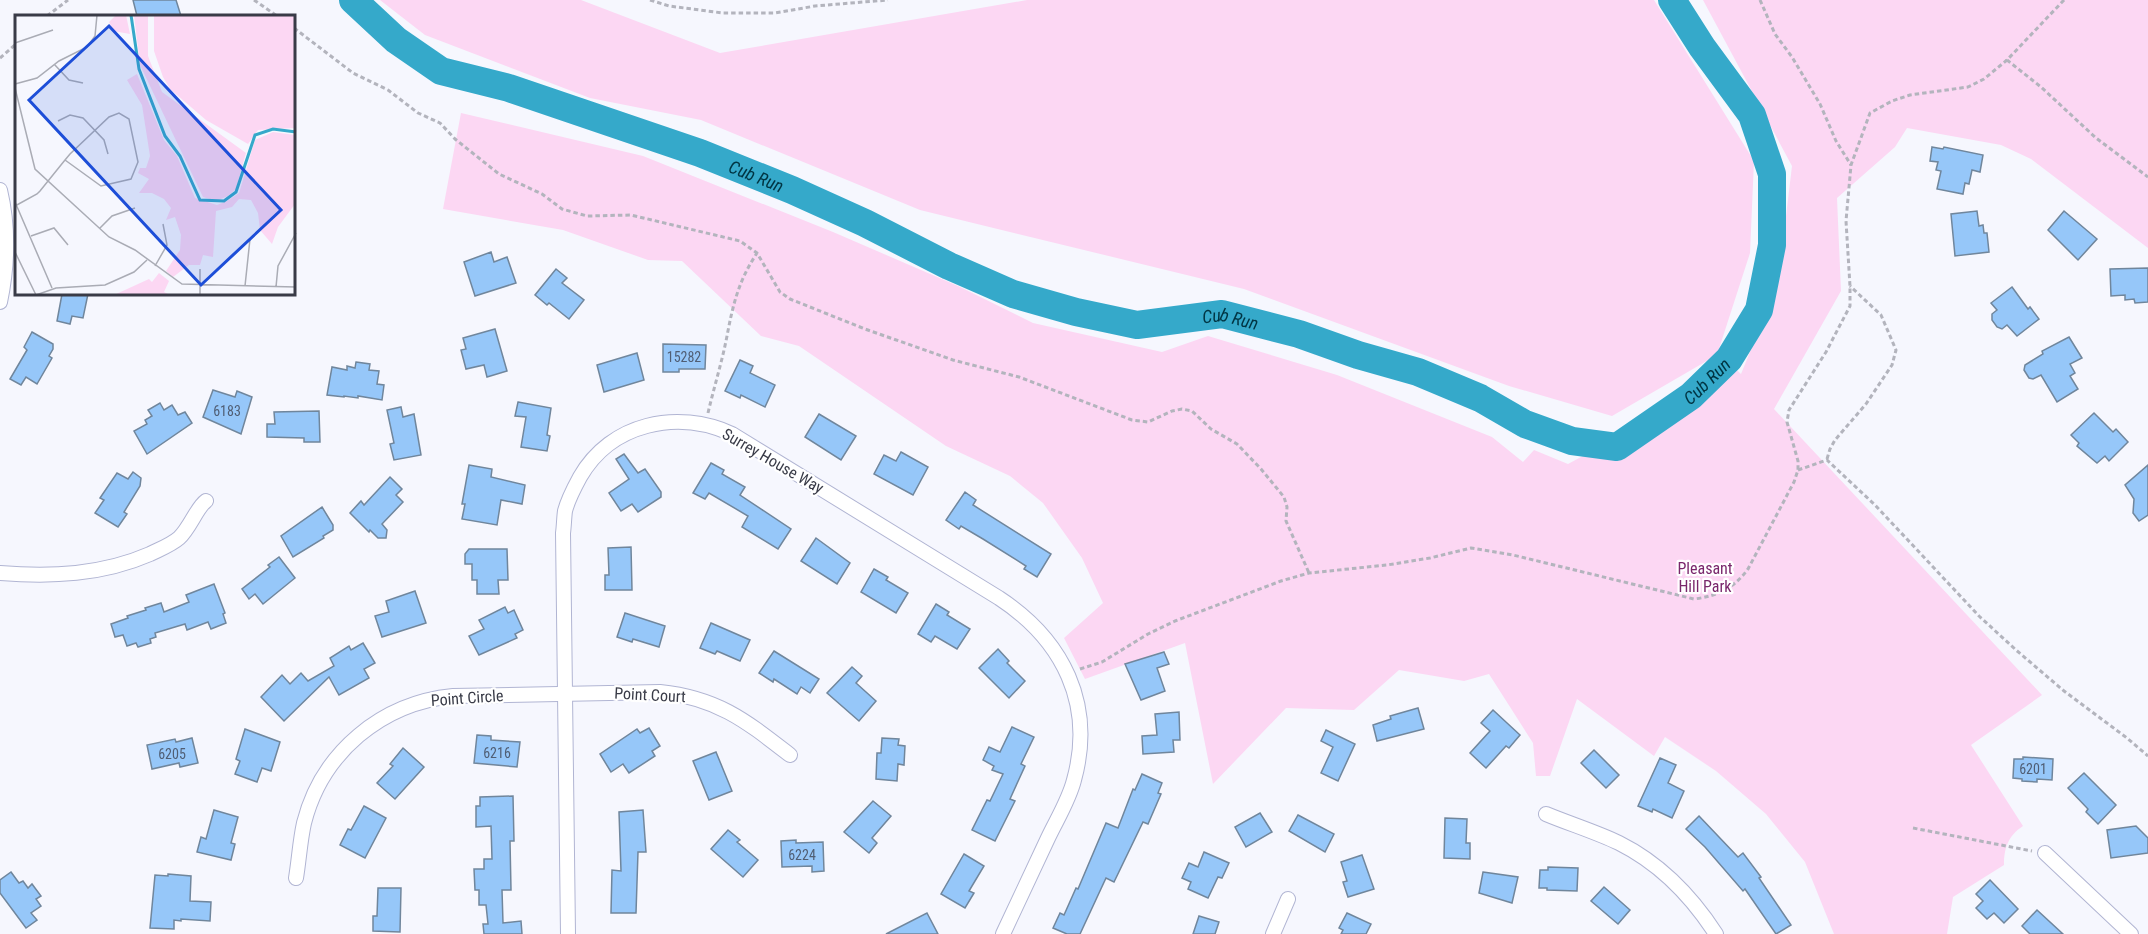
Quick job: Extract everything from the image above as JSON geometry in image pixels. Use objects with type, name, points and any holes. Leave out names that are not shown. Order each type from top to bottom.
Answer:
[{"type":"street","points":[[0,190],[7,246],[5,280],[0,302]]},
{"type":"street","name":"Surrey House Way","points":[[568,934],[563,534],[565,510],[572,491],[594,458],[622,435],[661,422],[675,421],[705,424],[732,434],[1018,611],[1049,641],[1068,675],[1076,700],[1080,720],[1080,743],[1074,780],[1002,934]]},
{"type":"street","points":[[0,573],[37,576],[72,574],[105,569],[140,558],[178,539],[206,501]]},
{"type":"street","name":"Point Court","points":[[565,694],[660,692],[696,698],[720,706],[746,721],[790,755]]},
{"type":"street","name":"Point Circle","points":[[296,878],[304,823],[319,786],[328,769],[342,751],[374,723],[404,706],[434,698],[565,694]]},
{"type":"street","points":[[1546,814],[1619,843],[1642,856],[1675,883],[1716,934]]},
{"type":"street","points":[[2045,853],[2131,934]]},
{"type":"street","points":[[1273,934],[1288,899]]},
{"type":"path","points":[[48,15],[68,0]]},
{"type":"path","points":[[254,0],[276,15]]},
{"type":"path","points":[[650,0],[669,6],[723,13],[775,13],[815,6],[888,0]]},
{"type":"path","points":[[1760,0],[1775,34],[1792,57],[1820,104],[1836,141],[1851,165]]},
{"type":"path","points":[[1068,675],[1102,662],[1148,634],[1175,621],[1270,585],[1310,573],[1398,564],[1471,548],[1514,555],[1694,600],[1712,597],[1726,590],[1739,581],[1748,569],[1794,482],[1798,461],[1787,422],[1789,410],[1839,331],[1850,306],[1846,221],[1851,165],[1870,113],[1881,106],[1910,95],[1968,87],[1984,79],[2007,60],[2064,0]]},
{"type":"path","points":[[296,30],[353,73],[388,90],[418,113],[440,123],[455,139],[499,174],[542,194],[562,209],[587,216],[632,215],[740,241],[757,253],[780,292],[790,299],[873,332],[969,365],[1019,377],[1132,420],[1148,422],[1172,411],[1182,409],[1192,411],[1210,429],[1237,444],[1247,453],[1284,497],[1287,507],[1286,521],[1310,573]]},
{"type":"path","points":[[0,58],[15,45]]},
{"type":"path","points":[[2007,60],[2041,87],[2096,138],[2148,177]]},
{"type":"path","points":[[705,424],[732,308],[742,279],[757,253]]},
{"type":"path","points":[[1827,460],[1835,440],[1866,404],[1892,364],[1896,350],[1881,315],[1850,286]]},
{"type":"path","points":[[1798,470],[1827,460]]},
{"type":"path","points":[[1827,460],[1875,505],[1979,616],[2064,691],[2148,756]]},
{"type":"path","points":[[1913,828],[2045,853]]},
{"type":"green space","points":[[380,0],[581,0],[720,53],[1027,0],[1654,0],[1754,161],[1750,253],[1717,355],[1612,416],[1509,386],[1244,289],[920,210],[701,120],[590,98],[425,35]]},
{"type":"green space","name":"Pleasant Hill Park","points":[[1703,0],[2148,0],[2148,248],[2031,159],[2001,145],[1907,128],[1895,147],[1837,198],[1841,291],[1774,409],[2042,695],[1971,745],[2023,826],[2008,843],[2004,865],[1953,897],[1947,934],[1834,934],[1805,862],[1766,814],[1716,771],[1665,737],[1654,756],[1577,699],[1550,776],[1536,776],[1533,743],[1489,674],[1464,681],[1399,670],[1354,710],[1286,708],[1213,784],[1185,643],[1085,679],[1064,638],[1103,603],[1082,558],[1043,503],[1010,476],[946,446],[799,346],[761,336],[682,261],[648,260],[563,230],[443,209],[461,113],[643,156],[833,232],[958,286],[1033,323],[1162,352],[1208,336],[1337,375],[1492,437],[1523,462],[1534,450],[1568,464],[1722,381],[1730,363],[1741,374],[1778,283],[1792,166]]},
{"type":"building","points":[[133,0],[176,0],[181,15],[137,15]]},
{"type":"building","points":[[1932,147],[1943,149],[1944,147],[1983,155],[1980,172],[1972,170],[1969,184],[1965,183],[1963,194],[1937,189],[1941,171],[1936,170],[1938,162],[1930,161]]},
{"type":"building","points":[[1977,211],[1979,226],[1983,225],[1984,233],[1987,233],[1989,252],[1955,256],[1951,214]]},
{"type":"building","points":[[2064,211],[2097,239],[2078,260],[2048,230]]},
{"type":"building","points":[[491,252],[494,262],[507,257],[516,283],[475,296],[464,262]]},
{"type":"building","points":[[2148,268],[2148,302],[2135,303],[2134,299],[2125,300],[2125,295],[2111,296],[2110,269]]},
{"type":"building","points":[[556,269],[567,278],[562,283],[584,300],[569,319],[535,295]]},
{"type":"building","points":[[2012,287],[2028,309],[2030,307],[2039,319],[2017,336],[2007,325],[2002,329],[1997,327],[1992,320],[1992,314],[1997,310],[1991,303]]},
{"type":"building","points":[[62,296],[88,296],[83,318],[72,316],[70,324],[57,321]]},
{"type":"building","points":[[495,329],[507,371],[487,377],[484,365],[466,369],[461,350],[466,349],[463,338]]},
{"type":"building","points":[[32,332],[53,344],[49,356],[52,358],[37,384],[26,377],[21,385],[10,379],[27,350],[24,347]]},
{"type":"building","points":[[2069,337],[2082,358],[2070,364],[2075,373],[2070,376],[2078,389],[2057,402],[2041,375],[2033,379],[2029,378],[2024,370],[2025,365],[2043,354],[2042,351]]},
{"type":"building","points":[[663,344],[706,345],[705,369],[679,369],[679,372],[663,372]]},
{"type":"building","points":[[637,353],[644,380],[604,392],[597,365]]},
{"type":"building","points":[[740,360],[753,366],[750,373],[775,385],[765,407],[741,395],[740,398],[725,391]]},
{"type":"building","points":[[356,362],[370,364],[369,370],[379,371],[377,384],[384,385],[382,400],[358,396],[358,398],[327,395],[332,367],[347,370],[347,366],[355,368]]},
{"type":"building","points":[[213,390],[235,397],[237,391],[252,397],[241,434],[203,417]]},
{"type":"building","points":[[518,402],[551,408],[547,451],[521,447],[526,417],[515,416]]},
{"type":"building","points":[[160,403],[164,410],[172,405],[178,415],[185,412],[192,423],[147,454],[134,431],[147,424],[145,420],[152,416],[148,410]]},
{"type":"building","points":[[401,407],[403,417],[414,414],[421,455],[394,460],[390,444],[394,443],[387,410]]},
{"type":"building","points":[[319,411],[320,442],[304,442],[304,438],[267,437],[267,424],[275,424],[274,412]]},
{"type":"building","points":[[2094,413],[2113,432],[2116,429],[2128,442],[2109,461],[2105,456],[2097,463],[2077,446],[2079,443],[2071,435]]},
{"type":"building","points":[[819,414],[856,436],[841,460],[805,437]]},
{"type":"building","points":[[901,452],[928,467],[913,495],[874,474],[884,455],[896,461]]},
{"type":"building","points":[[624,454],[638,473],[645,469],[661,492],[661,497],[638,512],[632,504],[621,511],[609,493],[629,479],[616,459]]},
{"type":"building","points":[[711,463],[724,470],[722,474],[745,487],[740,495],[791,529],[778,549],[742,527],[748,516],[709,493],[705,499],[693,493]]},
{"type":"building","points":[[469,465],[492,469],[491,477],[525,485],[522,504],[501,500],[497,525],[462,519],[465,504],[462,504]]},
{"type":"building","points":[[2148,465],[2148,515],[2139,521],[2133,513],[2134,499],[2125,485]]},
{"type":"building","points":[[133,472],[141,478],[140,486],[124,512],[127,514],[118,527],[95,513],[104,500],[100,498],[117,473],[128,479]]},
{"type":"building","points":[[390,477],[402,489],[396,495],[403,502],[382,524],[387,530],[386,538],[378,538],[350,513],[361,501],[364,505]]},
{"type":"building","points":[[965,492],[976,500],[973,505],[1051,554],[1037,577],[1024,569],[1026,566],[983,539],[961,526],[959,529],[946,520]]},
{"type":"building","points":[[322,507],[333,525],[333,530],[293,557],[281,536]]},
{"type":"building","points":[[816,538],[850,563],[837,584],[801,561]]},
{"type":"building","points":[[631,547],[632,590],[605,590],[605,575],[609,575],[608,548]]},
{"type":"building","points":[[469,549],[507,549],[508,580],[498,580],[499,594],[477,594],[477,580],[472,580],[472,564],[465,564],[465,554]]},
{"type":"building","points":[[279,557],[295,578],[263,604],[255,594],[249,599],[242,589]]},
{"type":"building","points":[[874,569],[888,577],[886,580],[908,593],[896,613],[861,592]]},
{"type":"building","points":[[214,584],[225,613],[223,614],[226,623],[211,629],[208,622],[187,630],[185,624],[155,633],[156,637],[150,639],[151,643],[138,647],[136,643],[127,646],[123,635],[115,637],[111,624],[161,603],[164,612],[189,602],[186,595]]},
{"type":"building","points":[[415,591],[426,623],[382,637],[375,616],[389,612],[386,601]]},
{"type":"building","points":[[936,604],[949,612],[947,615],[970,629],[957,649],[935,636],[931,642],[918,634]]},
{"type":"building","points":[[505,607],[508,613],[514,610],[523,630],[515,634],[517,638],[479,655],[469,636],[484,629],[479,620]]},
{"type":"building","points":[[625,613],[665,626],[659,647],[617,637]]},
{"type":"building","points":[[711,623],[750,640],[740,661],[717,651],[715,654],[700,648]]},
{"type":"building","points":[[363,643],[375,663],[364,669],[369,678],[339,695],[329,677],[284,721],[261,697],[282,675],[290,684],[301,673],[308,681],[334,666],[330,658],[349,646],[351,650]]},
{"type":"building","points":[[998,649],[1009,661],[1007,663],[1025,681],[1009,698],[979,668]]},
{"type":"building","points":[[774,651],[819,679],[810,693],[801,687],[797,694],[774,679],[773,682],[759,673]]},
{"type":"building","points":[[1164,652],[1169,664],[1157,668],[1165,691],[1141,700],[1125,664]]},
{"type":"building","points":[[852,667],[862,676],[856,683],[876,701],[859,721],[827,693]]},
{"type":"building","points":[[1418,708],[1424,729],[1377,741],[1373,725],[1391,719],[1390,716]]},
{"type":"building","points":[[1493,710],[1520,735],[1509,748],[1506,746],[1486,768],[1470,753],[1490,731],[1481,723]]},
{"type":"building","points":[[1179,712],[1180,740],[1173,740],[1174,752],[1143,754],[1142,736],[1157,735],[1155,714]]},
{"type":"building","points":[[1012,727],[1034,737],[1021,764],[1025,766],[1010,799],[1015,801],[995,841],[972,830],[1003,774],[992,770],[994,766],[983,760],[989,747],[1000,752]]},
{"type":"building","points":[[649,728],[660,746],[652,751],[655,756],[629,773],[623,764],[611,772],[600,754],[637,729],[640,733]]},
{"type":"building","points":[[245,729],[280,742],[271,771],[262,768],[257,782],[235,774],[240,761],[236,759]]},
{"type":"building","points":[[1326,730],[1355,744],[1338,781],[1321,773],[1333,747],[1321,741]]},
{"type":"building","points":[[477,735],[491,736],[491,740],[520,742],[517,767],[474,763]]},
{"type":"building","points":[[192,738],[198,763],[180,767],[179,763],[152,769],[147,745]]},
{"type":"building","points":[[882,738],[899,739],[898,745],[905,746],[904,765],[898,764],[897,781],[876,779],[877,753],[881,753]]},
{"type":"building","points":[[403,748],[424,767],[395,799],[377,783],[393,766],[390,764]]},
{"type":"building","points":[[1594,750],[1619,775],[1606,788],[1581,763]]},
{"type":"building","points":[[716,752],[732,791],[709,800],[693,761]]},
{"type":"building","points":[[2023,757],[2053,759],[2052,780],[2037,779],[2037,782],[2013,778],[2014,759],[2023,759]]},
{"type":"building","points":[[1660,758],[1676,765],[1668,783],[1684,791],[1672,818],[1653,809],[1652,812],[1638,806]]},
{"type":"building","points":[[2084,773],[2116,805],[2098,824],[2086,812],[2088,809],[2068,788]]},
{"type":"building","points":[[1142,774],[1162,783],[1158,793],[1161,794],[1148,824],[1143,822],[1114,882],[1106,878],[1080,934],[1067,934],[1053,928],[1060,913],[1064,915],[1076,888],[1078,889],[1106,823],[1118,828],[1133,789],[1135,790]]},
{"type":"building","points":[[513,796],[514,841],[510,841],[511,890],[502,890],[503,923],[521,921],[522,934],[484,934],[483,924],[488,924],[486,905],[479,905],[479,890],[475,890],[474,869],[484,869],[484,859],[492,859],[491,826],[476,827],[476,806],[480,806],[480,797]]},
{"type":"building","points":[[873,801],[891,816],[872,838],[877,843],[869,853],[844,832]]},
{"type":"building","points":[[364,806],[386,818],[365,858],[340,845]]},
{"type":"building","points":[[214,810],[238,817],[231,843],[235,844],[231,860],[197,852],[201,837],[206,839]]},
{"type":"building","points":[[643,810],[646,852],[638,852],[636,913],[611,913],[612,870],[621,871],[619,812]]},
{"type":"building","points":[[1260,813],[1272,832],[1246,847],[1235,827]]},
{"type":"building","points":[[1298,815],[1334,834],[1325,852],[1289,831]]},
{"type":"building","points":[[1699,816],[1738,857],[1743,853],[1791,925],[1776,934],[1745,889],[1743,891],[1705,847],[1686,829]]},
{"type":"building","points":[[1445,818],[1467,819],[1466,843],[1470,843],[1470,859],[1444,858]]},
{"type":"building","points":[[2136,826],[2148,838],[2148,853],[2111,858],[2107,830]]},
{"type":"building","points":[[728,830],[740,840],[737,842],[758,860],[743,877],[711,849]]},
{"type":"building","points":[[796,840],[796,843],[823,842],[824,871],[812,872],[812,866],[782,867],[781,841]]},
{"type":"building","points":[[1204,852],[1229,863],[1222,878],[1218,877],[1208,898],[1188,889],[1191,882],[1182,878],[1189,863],[1198,867]]},
{"type":"building","points":[[964,854],[984,866],[969,891],[974,893],[965,908],[941,894]]},
{"type":"building","points":[[1362,855],[1374,889],[1348,897],[1343,882],[1347,881],[1341,862]]},
{"type":"building","points":[[1548,867],[1578,868],[1577,891],[1539,888],[1540,870],[1548,870]]},
{"type":"building","points":[[11,872],[19,883],[23,881],[28,888],[32,884],[41,896],[36,899],[41,906],[31,913],[37,920],[26,928],[0,893],[0,880]]},
{"type":"building","points":[[1483,872],[1518,877],[1512,903],[1479,893]]},
{"type":"building","points":[[168,874],[191,876],[190,901],[211,902],[210,921],[181,919],[181,921],[174,920],[174,929],[150,928],[155,875],[168,876]]},
{"type":"building","points":[[1990,880],[2018,909],[2004,923],[1994,913],[1987,919],[1976,908],[1983,901],[1976,894]]},
{"type":"building","points":[[1604,887],[1630,910],[1618,924],[1591,901]]},
{"type":"building","points":[[378,888],[401,888],[400,932],[373,931],[373,916],[377,916]]},
{"type":"building","points":[[2037,910],[2063,934],[2030,934],[2022,926]]},
{"type":"building","points":[[927,913],[938,934],[886,934]]},
{"type":"building","points":[[1347,913],[1371,924],[1366,934],[1341,934],[1343,930],[1339,928]]},
{"type":"building","points":[[1199,916],[1219,922],[1215,934],[1193,934]]},
{"type":"waterway","name":"Cub Run","points":[[353,0],[396,40],[441,71],[509,88],[700,153],[792,190],[865,223],[949,266],[1013,294],[1076,312],[1137,325],[1222,314],[1299,334],[1358,355],[1418,372],[1480,398],[1525,424],[1572,441],[1617,447],[1691,396],[1729,359],[1759,310],[1772,245],[1772,174],[1752,115],[1702,47],[1672,0]]}]
